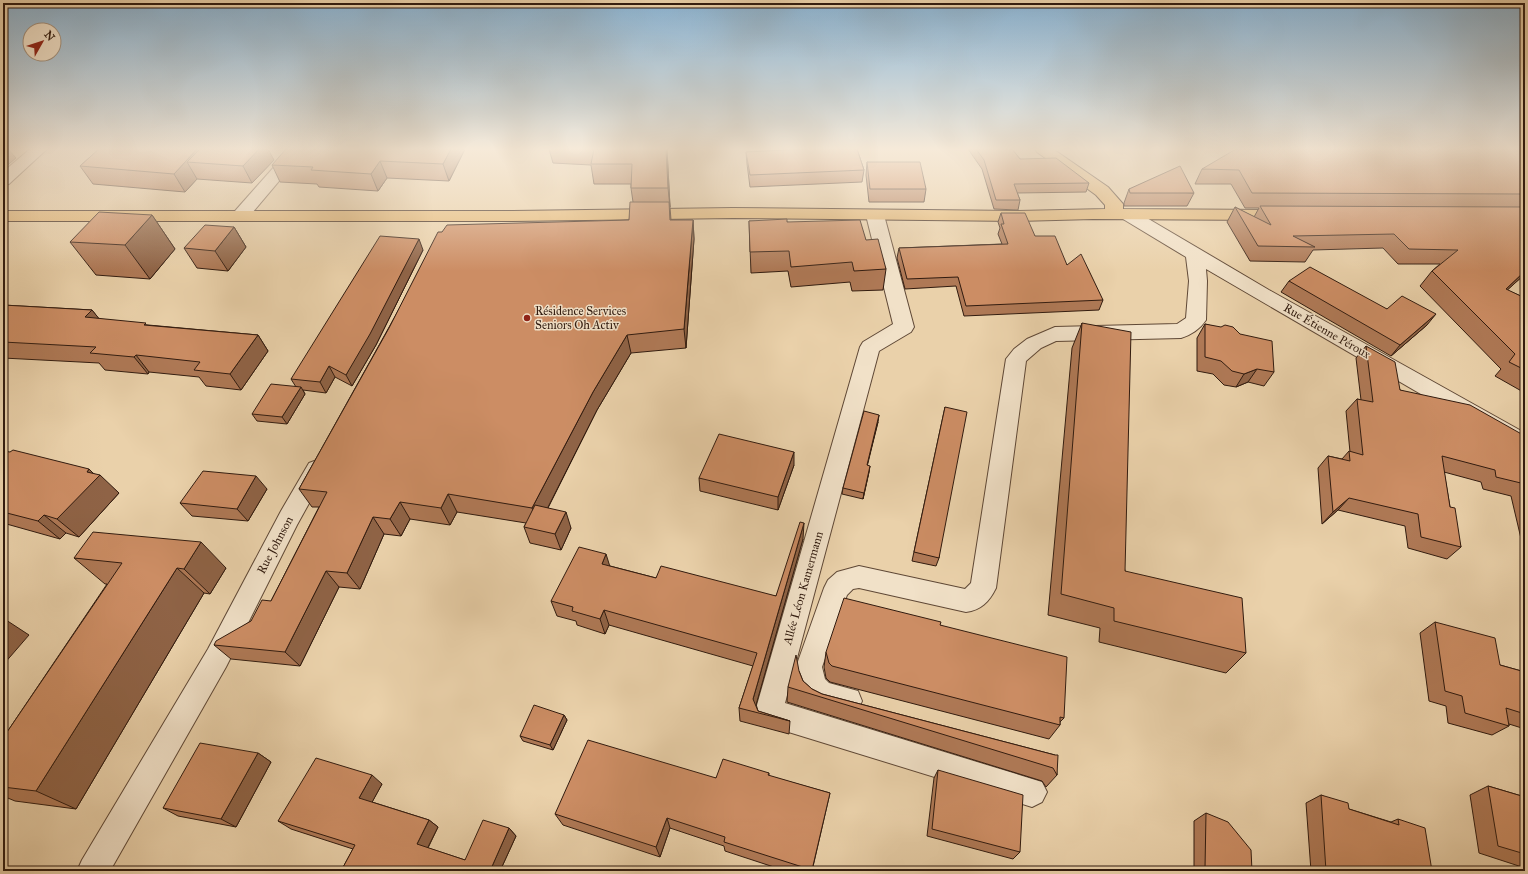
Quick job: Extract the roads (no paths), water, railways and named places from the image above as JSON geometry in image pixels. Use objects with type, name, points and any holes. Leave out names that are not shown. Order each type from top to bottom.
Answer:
[{"type":"main road","points":[[1100,190],[1122,215]]},
{"type":"main road","points":[[3,216],[451,216],[733,213],[1018,216],[1302,215]]},
{"type":"street","points":[[241,215],[263,190]]},
{"type":"street","name":"Allée Léon Kamermann","points":[[875,215],[904,327],[870,348],[768,712],[1032,792]]},
{"type":"street","name":"Rue Étienne Péroux","points":[[1122,215],[1195,254],[1525,444]]},
{"type":"street","points":[[440,240],[451,216]]},
{"type":"street","points":[[867,706],[821,694],[813,686],[809,667],[837,588],[846,580],[859,576],[966,602],[972,600],[983,588],[1016,358],[1028,346],[1037,340],[1055,334],[1180,331],[1189,326],[1196,320],[1198,281],[1195,254]]},
{"type":"street","name":"Rue Johnson","points":[[93,871],[217,658],[289,518],[328,450]]},
{"type":"place","name":"Résidence Services Seniors Oh Activ","points":[[527,318]]}]
